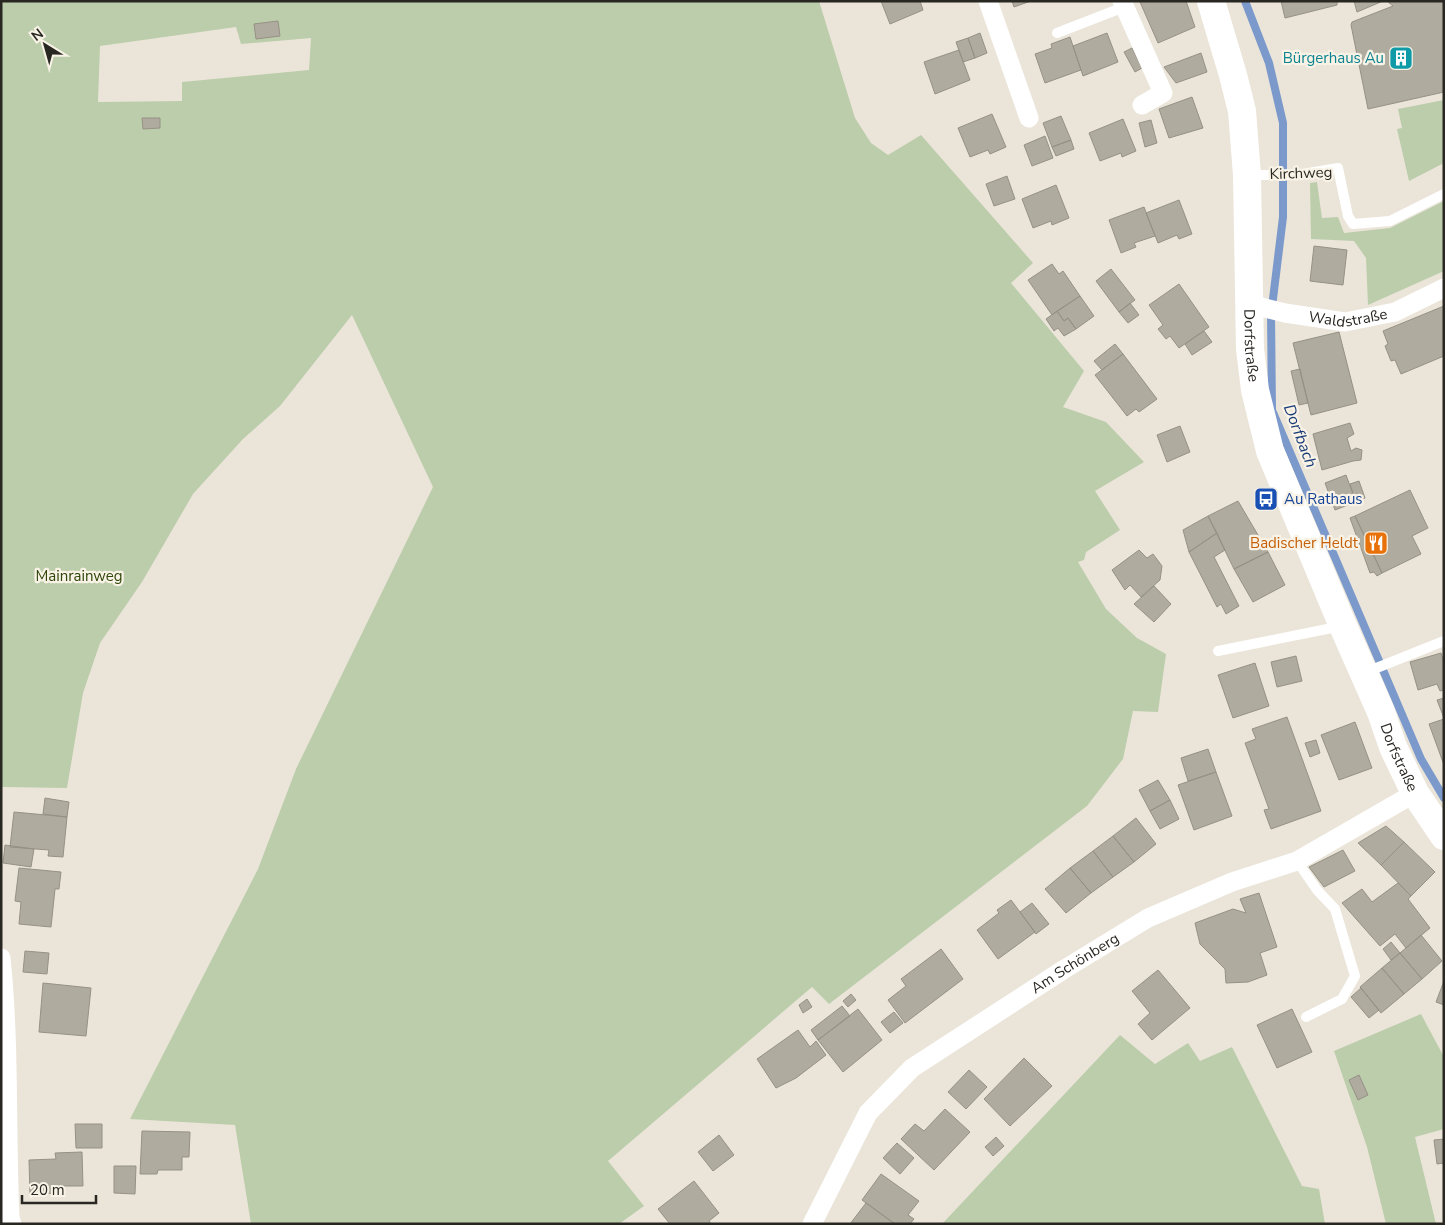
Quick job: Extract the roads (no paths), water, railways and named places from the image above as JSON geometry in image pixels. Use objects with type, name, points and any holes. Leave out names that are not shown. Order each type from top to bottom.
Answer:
[{"type":"main road","name":"Dorfstraße","points":[[1211,1],[1259,174],[1255,306],[1250,349],[1255,390],[1270,451],[1342,626],[1368,671],[1393,747],[1415,793],[1444,836]]},
{"type":"street","points":[[988,1],[1029,118]]},
{"type":"street","points":[[1123,4],[1163,93],[1142,105]]},
{"type":"street","name":"Waldstraße","points":[[1255,306],[1286,314],[1345,322],[1395,312],[1444,288]]},
{"type":"street","name":"Am Schönberg","points":[[812,1224],[868,1113],[912,1068],[1063,970],[1148,918],[1232,882],[1298,861],[1415,793]]},
{"type":"street","points":[[1,958],[5,997],[7,1153],[10,1217],[12,1224]]},
{"type":"lane","points":[[1057,33],[1123,4]]},
{"type":"lane","name":"Kirchweg","points":[[1259,174],[1305,174],[1338,168],[1348,216],[1353,224],[1390,221],[1444,194]]},
{"type":"lane","points":[[1218,651],[1342,626]]},
{"type":"lane","points":[[1368,671],[1444,640]]},
{"type":"lane","points":[[1298,861],[1317,890],[1335,909],[1355,976],[1342,999],[1306,1017]]},
{"type":"waterway","name":"Dorfbach","points":[[1245,1],[1269,63],[1283,123],[1283,217],[1271,315],[1272,410],[1421,759],[1444,798]]},
{"type":"place","name":"Bürgerhaus Au","points":[[1401,58]]},
{"type":"place","name":"Au Rathaus","points":[[1266,499]]},
{"type":"place","name":"Badischer Heldt","points":[[1376,543]]},
{"type":"park label","name":"Mainrainweg","points":[[79,576]]}]
